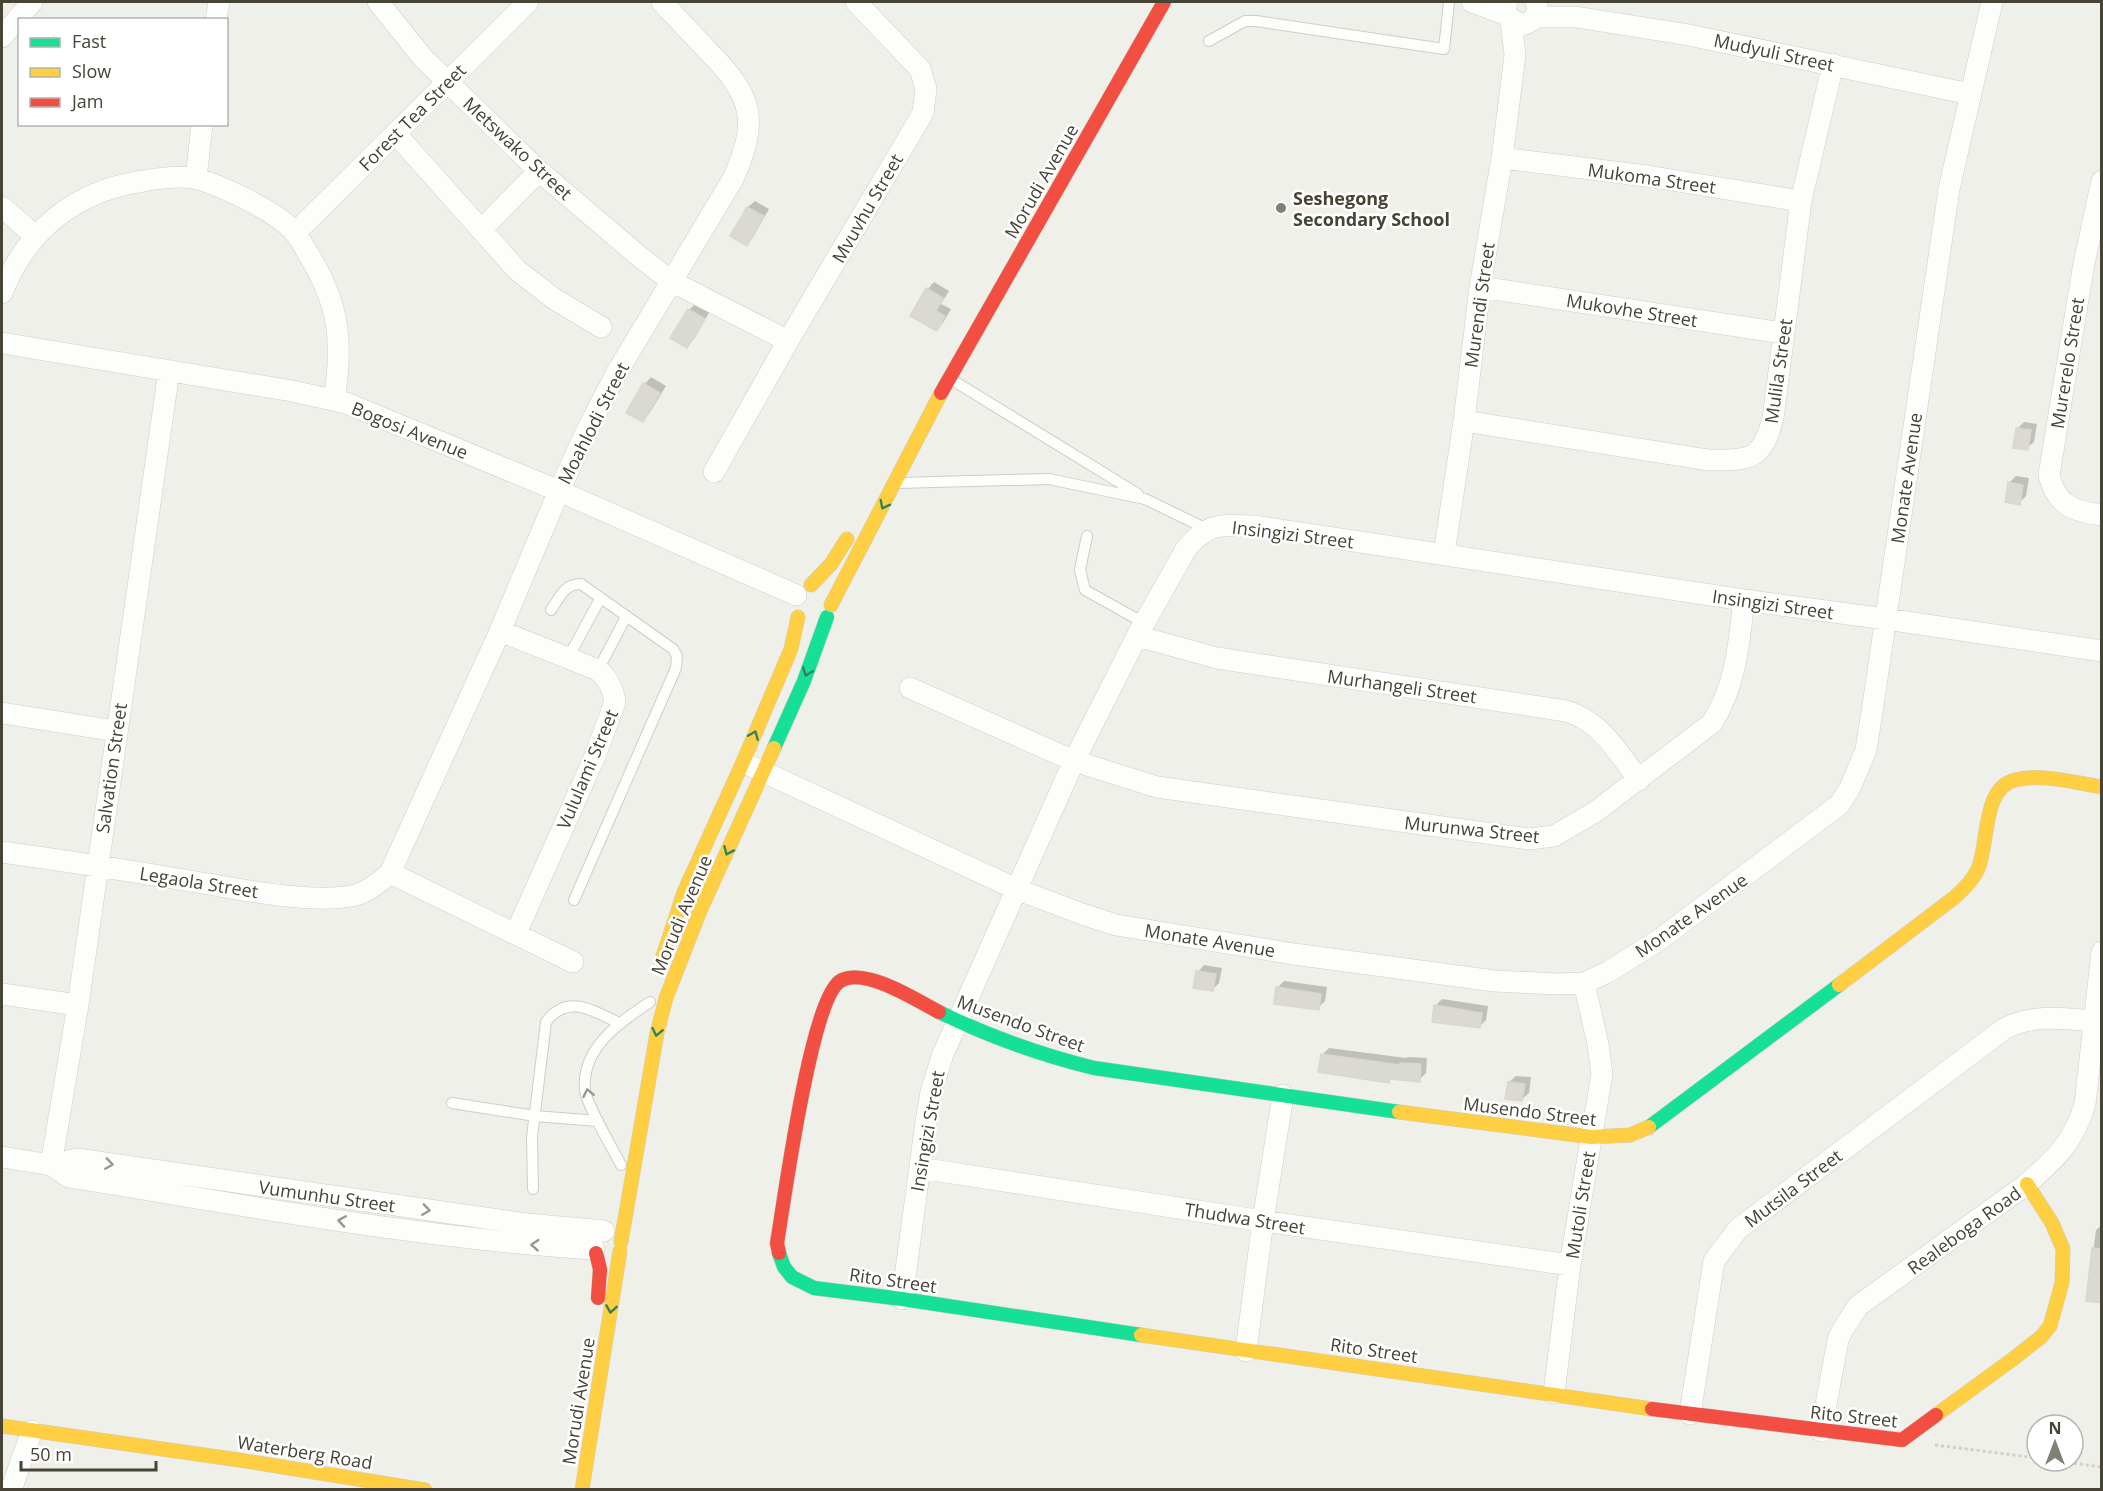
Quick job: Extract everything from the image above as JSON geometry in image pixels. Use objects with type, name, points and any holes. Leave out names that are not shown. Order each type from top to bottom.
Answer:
[{"type":"street","points":[[19,18],[33,2]]},
{"type":"street","points":[[216,18],[219,2]]},
{"type":"street","name":"Metswako Street","points":[[378,2],[423,58],[539,171],[671,282]]},
{"type":"street","name":"Forest Tea Street","points":[[295,232],[528,2]]},
{"type":"street","name":"Moahlodi Street","points":[[390,873],[500,631],[559,491],[611,384],[733,178],[742,157],[748,124],[747,106],[741,89],[729,72],[662,2]]},
{"type":"street","name":"Mvuvhu Street","points":[[714,472],[788,341],[923,113],[926,82],[920,69],[856,2]]},
{"type":"street","name":"Morudi Avenue","points":[[595,1315],[600,1269],[666,998],[700,910],[804,681],[829,611],[949,378],[1164,2]]},
{"type":"street","name":"Mudyuli Street","points":[[1474,2],[1523,12],[1576,17],[1689,35],[1970,94]]},
{"type":"street","name":"Monate Avenue","points":[[743,762],[1016,889],[1116,925],[1294,954],[1494,981],[1584,983],[1608,972],[1659,940],[1839,806],[1850,788],[1866,750],[1949,189],[1992,2]]},
{"type":"street","name":"Murendi Street","points":[[1444,554],[1464,421],[1480,287],[1502,158],[1523,12]]},
{"type":"street","points":[[2,37],[18,19]]},
{"type":"street","name":"Mulila Street","points":[[1464,421],[1708,460],[1733,460],[1749,456],[1760,450],[1767,440],[1773,418],[1801,201],[1833,64]]},
{"type":"street","points":[[196,179],[202,126]]},
{"type":"street","points":[[395,134],[517,270],[553,298],[601,327]]},
{"type":"street","name":"Mukoma Street","points":[[1502,158],[1647,176],[1801,201]]},
{"type":"street","points":[[481,230],[539,171]]},
{"type":"street","points":[[2,293],[9,273],[35,236],[70,207],[124,184],[157,178],[196,179],[231,191],[270,213],[295,232],[322,276],[338,325],[340,351],[334,400]]},
{"type":"street","name":"Murerelo Street","points":[[2102,181],[2084,263],[2049,475],[2053,489],[2060,500],[2070,508],[2102,515]]},
{"type":"street","points":[[2,207],[35,236]]},
{"type":"street","points":[[671,282],[788,341]]},
{"type":"street","name":"Mukovhe Street","points":[[1480,287],[1783,333]]},
{"type":"street","name":"Bogosi Avenue","points":[[2,343],[292,391],[364,409],[804,590]]},
{"type":"street","name":"Salvation Street","points":[[51,1165],[78,1005],[169,371]]},
{"type":"street","name":"Morudi Avenue","points":[[879,482],[949,378]]},
{"type":"street","name":"Insingizi Street","points":[[902,1299],[931,1092],[943,1053],[1074,761],[1141,629],[1186,549],[1196,536],[1207,529],[1223,525],[1254,526],[2102,651]]},
{"type":"street","points":[[804,590],[823,589],[828,593],[829,611],[815,623],[803,621],[798,617],[793,606],[804,590],[824,575],[837,558],[854,527]]},
{"type":"street","name":"Murunwa Street","points":[[910,688],[1074,761],[1157,787],[1529,838],[1554,836],[1596,812],[1712,723],[1721,710],[1730,686],[1738,655],[1744,600]]},
{"type":"street","name":"Morudi Avenue","points":[[660,966],[684,892],[791,649],[798,617]]},
{"type":"street","name":"Murhangeli Street","points":[[1141,629],[1217,658],[1578,714],[1600,729],[1640,780]]},
{"type":"street","points":[[500,631],[598,670]]},
{"type":"street","name":"Vululami Street","points":[[516,933],[612,713],[615,702],[614,693],[605,676],[598,670]]},
{"type":"street","points":[[2,713],[116,731]]},
{"type":"street","name":"Musendo Street","points":[[827,999],[842,980],[853,978],[874,980],[958,1021],[1074,1064],[1469,1122],[1591,1137],[1629,1135],[1659,1121],[1955,897],[1979,868],[1992,803],[2000,786],[2007,782],[2027,778],[2102,787]]},
{"type":"street","name":"Legaola Street","points":[[2,852],[271,894],[318,897],[355,895],[364,892],[390,873]]},
{"type":"street","points":[[390,873],[573,962]]},
{"type":"street","name":"Realeboga Road","points":[[1821,1431],[1838,1340],[1858,1306],[2028,1184],[2072,1139],[2085,1104],[2102,952]]},
{"type":"street","name":"Mutoli Street","points":[[1554,1393],[1570,1265],[1602,1074],[1598,1044],[1584,983]]},
{"type":"street","name":"Morudi Avenue","points":[[645,1022],[654,986]]},
{"type":"street","points":[[2,994],[78,1005]]},
{"type":"street","name":"Rito Street","points":[[827,999],[803,1085],[777,1243],[784,1269],[792,1279],[814,1288],[1690,1414],[1902,1440],[2013,1359],[2050,1326],[2062,1283],[2063,1249],[2052,1223],[2028,1184]]},
{"type":"street","name":"Mutsila Street","points":[[1690,1414],[1714,1261],[1737,1229],[2004,1029],[2018,1022],[2038,1018],[2057,1017],[2093,1021]]},
{"type":"street","points":[[1246,1351],[1282,1095]]},
{"type":"street","points":[[615,1198],[624,1137]]},
{"type":"street","name":"Vumunhu Street","points":[[2,1157],[51,1165],[77,1160],[527,1224],[607,1241]]},
{"type":"street","name":"Thudwa Street","points":[[920,1168],[1570,1265]]},
{"type":"street","name":"Morudi Avenue","points":[[583,1488],[607,1241]]},
{"type":"street","name":"Waterberg Road","points":[[2,1426],[239,1460],[425,1490]]},
{"type":"street","points":[[11,1490],[32,1431]]},
{"type":"lane","points":[[1209,41],[1245,21],[1256,21],[1444,49],[1449,2]]},
{"type":"lane","points":[[949,378],[1145,499],[1207,529]]},
{"type":"lane","points":[[895,483],[1049,479],[1145,499]]},
{"type":"lane","points":[[1087,536],[1080,570],[1085,590],[1141,629]]},
{"type":"lane","points":[[551,610],[566,588],[572,584],[581,584],[673,649],[677,656],[676,668],[574,900]]},
{"type":"lane","points":[[568,658],[600,598]]},
{"type":"lane","points":[[598,670],[626,617]]},
{"type":"lane","points":[[621,1165],[585,1091],[587,1068],[597,1046],[619,1023],[650,1002]]},
{"type":"lane","points":[[533,1189],[532,1137],[546,1022],[554,1012],[566,1007],[585,1007],[619,1023]]},
{"type":"lane","points":[[452,1103],[535,1116],[598,1121]]},
{"type":"path","points":[[1902,1440],[2025,1456]]},
{"type":"path","points":[[2085,1465],[2102,1467]]},
{"type":"building","points":[[747,207],[764,216],[747,246],[730,236]]},
{"type":"building","points":[[926,288],[943,298],[936,311],[945,316],[937,331],[910,316]]},
{"type":"building","points":[[688,309],[705,319],[687,348],[670,338]]},
{"type":"building","points":[[643,383],[660,393],[643,422],[626,413]]},
{"type":"building","points":[[2016,428],[2031,430],[2028,450],[2013,448]]},
{"type":"building","points":[[2008,482],[2023,485],[2020,505],[2005,502]]},
{"type":"building","points":[[1196,971],[1216,974],[1213,991],[1193,988]]},
{"type":"building","points":[[1276,987],[1321,994],[1319,1010],[1274,1004]]},
{"type":"building","points":[[1434,1005],[1482,1013],[1480,1028],[1432,1022]]},
{"type":"building","points":[[1321,1054],[1400,1065],[1400,1063],[1421,1064],[1420,1082],[1390,1079],[1389,1083],[1318,1072]]},
{"type":"building","points":[[1508,1082],[1525,1084],[1522,1101],[1505,1099]]},
{"type":"building","points":[[2092,1248],[2102,1249],[2102,1303],[2086,1301]]},
{"type":"traffic: fast","points":[[774,748],[804,681],[827,617]]},
{"type":"traffic: fast","points":[[1649,1127],[1839,985]]},
{"type":"traffic: fast","points":[[939,1012],[1015,1044],[1094,1068],[1399,1112]]},
{"type":"traffic: fast","points":[[779,1253],[784,1267],[792,1277],[814,1288],[1141,1335]]},
{"type":"traffic: slow","points":[[831,605],[941,393]]},
{"type":"traffic: slow","points":[[811,585],[831,564],[847,539]]},
{"type":"traffic: slow","points":[[663,956],[684,892],[791,649],[798,617]]},
{"type":"traffic: slow","points":[[621,1242],[657,1033],[666,998],[700,911],[774,748]]},
{"type":"traffic: slow","points":[[1839,985],[1955,897],[1968,884],[1978,869],[1992,805],[2004,785],[2015,780],[2036,778],[2058,779],[2102,787]]},
{"type":"traffic: slow","points":[[1399,1112],[1591,1137],[1630,1135],[1649,1127]]},
{"type":"traffic: slow","points":[[1936,1415],[2013,1359],[2041,1337],[2050,1326],[2062,1283],[2063,1249],[2052,1223],[2027,1184]]},
{"type":"traffic: slow","points":[[582,1490],[620,1251]]},
{"type":"traffic: slow","points":[[1141,1335],[1652,1409]]},
{"type":"traffic: slow","points":[[2,1426],[239,1460],[425,1490]]},
{"type":"traffic: jam","points":[[941,393],[1164,2]]},
{"type":"traffic: jam","points":[[779,1253],[777,1243],[800,1102],[820,1021],[831,994],[842,980],[852,977],[864,978],[905,993],[939,1012]]},
{"type":"traffic: jam","points":[[596,1253],[600,1269],[598,1298]]},
{"type":"traffic: jam","points":[[1652,1409],[1902,1440],[1936,1415]]},
{"type":"place","name":"Seshegong Secondary School","points":[[1281,208]]}]
